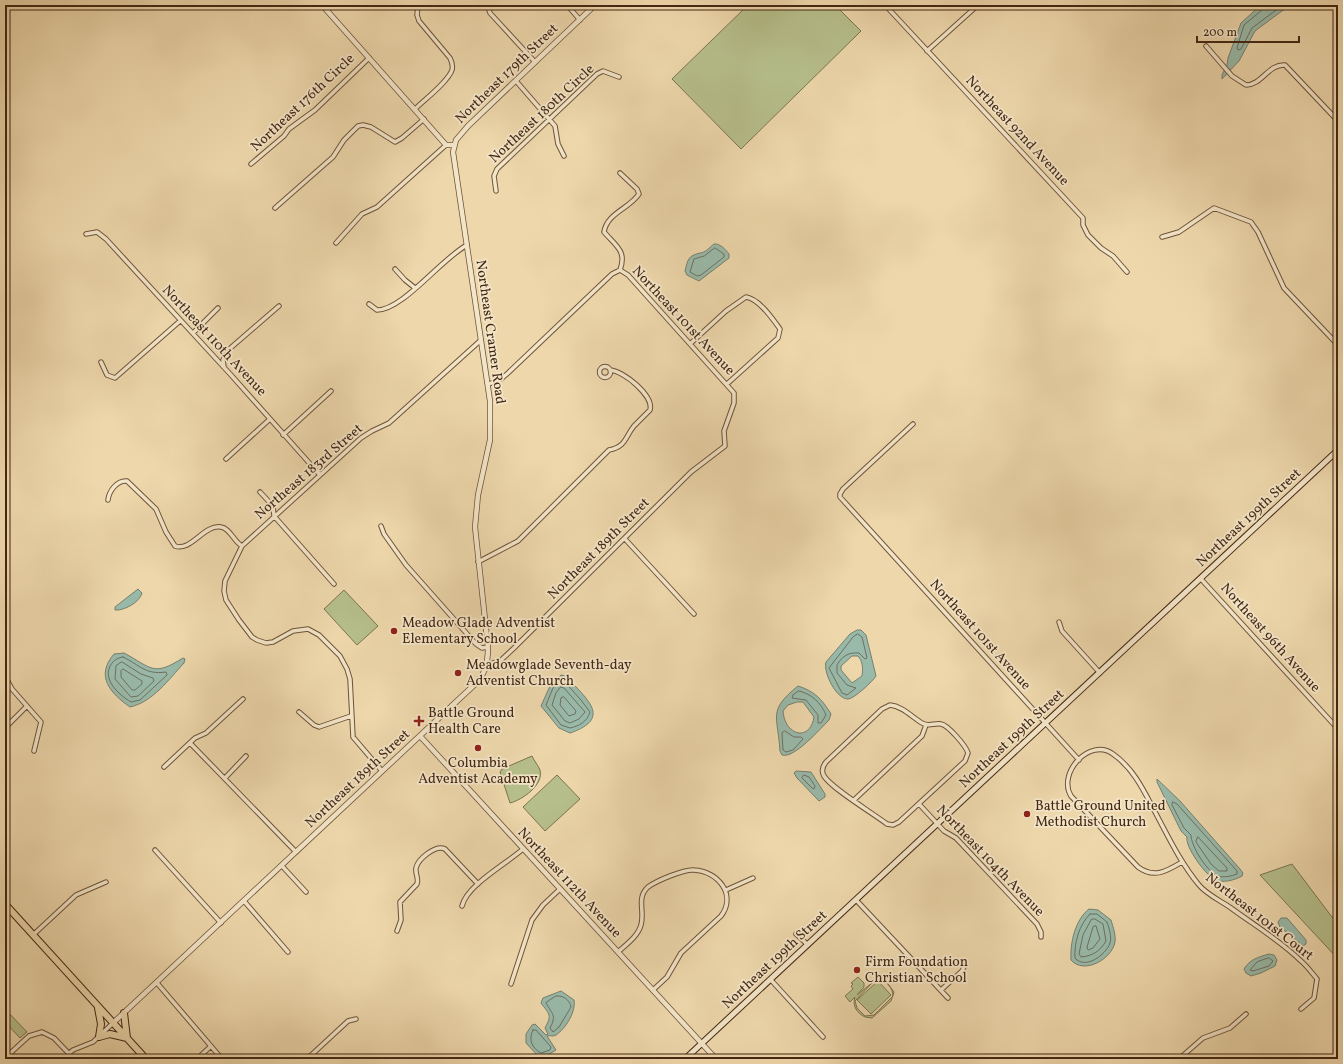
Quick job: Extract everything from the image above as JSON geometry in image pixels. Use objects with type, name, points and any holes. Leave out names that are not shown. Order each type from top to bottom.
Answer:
[{"type":"highway","points":[[6,907],[146,1059]]},
{"type":"highway","points":[[98,1006],[101,1024],[99,1037],[110,1034],[127,1038]]},
{"type":"highway","points":[[124,1013],[127,1038]]},
{"type":"main road","name":"Northeast 199th Street","points":[[685,1059],[1046,724],[1338,450]]},
{"type":"street","points":[[322,5],[446,145]]},
{"type":"street","points":[[415,109],[448,77],[452,70],[450,58],[419,21],[417,15],[418,5]]},
{"type":"street","points":[[566,5],[580,20]]},
{"type":"street","name":"Northeast 179th Street","points":[[454,145],[468,126],[595,5]]},
{"type":"street","name":"Northeast 92nd Avenue","points":[[885,5],[1083,218],[1083,225],[1088,236],[1101,248],[1113,256],[1127,272]]},
{"type":"street","points":[[927,51],[978,5]]},
{"type":"street","points":[[488,7],[490,13],[535,62]]},
{"type":"street","points":[[1206,46],[1235,79],[1246,85],[1256,82],[1271,69],[1279,65],[1285,65],[1338,121]]},
{"type":"street","name":"Northeast 176th Circle","points":[[251,164],[284,136],[289,129],[315,110],[369,58]]},
{"type":"street","name":"Northeast 180th Circle","points":[[496,191],[494,179],[496,171],[599,72],[604,71],[620,77]]},
{"type":"street","points":[[516,81],[550,118],[555,126],[558,144],[564,156]]},
{"type":"street","points":[[275,208],[333,157],[344,140],[358,126],[363,125],[371,127],[394,142],[402,138],[424,119]]},
{"type":"street","points":[[336,243],[362,214],[377,207],[446,145],[454,145]]},
{"type":"street","name":"Northeast Cramer Road","points":[[454,145],[454,164],[489,384],[490,440],[478,495],[475,527],[488,648],[487,665]]},
{"type":"street","points":[[489,384],[501,379],[508,373],[612,274],[620,270],[623,263],[622,253],[604,232],[605,228],[607,222],[622,208],[630,206],[639,194],[637,190],[620,174]]},
{"type":"street","points":[[1162,237],[1179,232],[1214,208],[1251,222],[1258,232],[1284,288],[1338,345]]},
{"type":"street","name":"Northeast 110th Avenue","points":[[86,234],[92,232],[100,233],[180,321],[193,333],[320,475]]},
{"type":"street","points":[[369,304],[377,310],[388,308],[401,301],[445,261],[467,245]]},
{"type":"street","points":[[395,269],[415,288]]},
{"type":"street","name":"Northeast 101st Avenue","points":[[620,270],[628,275],[729,386]]},
{"type":"street","points":[[691,343],[736,302],[746,297],[751,298],[774,321],[780,329],[778,338],[729,386]]},
{"type":"street","points":[[224,368],[223,360],[228,351],[279,306]]},
{"type":"street","points":[[193,333],[218,308]]},
{"type":"street","points":[[101,362],[107,375],[115,378],[180,321]]},
{"type":"street","name":"Northeast 183rd Street","points":[[242,546],[361,438],[389,423],[482,339]]},
{"type":"street","points":[[478,562],[518,541],[609,450],[614,449],[628,438],[634,427],[650,410],[649,401],[636,384],[625,376],[610,370]]},
{"type":"street","name":"Northeast 189th Street","points":[[113,1024],[477,683],[487,665],[500,660],[513,649],[691,472],[724,447],[726,443],[724,431],[725,425],[734,403],[734,393],[729,386]]},
{"type":"street","points":[[284,435],[331,391]]},
{"type":"street","points":[[226,459],[270,419]]},
{"type":"street","name":"Northeast 101st Avenue","points":[[913,424],[843,489],[840,497],[1079,760]]},
{"type":"street","points":[[108,500],[113,489],[120,482],[127,481],[156,509],[166,532],[175,546],[184,546],[219,526],[226,530],[242,546],[224,586],[224,596],[231,608],[249,634],[260,641],[275,641],[293,631],[302,629],[313,630],[320,635],[340,656],[347,669],[351,685],[353,737],[382,771]]},
{"type":"street","points":[[260,492],[273,506],[274,516],[334,584]]},
{"type":"street","points":[[381,526],[384,534],[406,566],[476,644],[482,648],[488,648]]},
{"type":"street","points":[[625,539],[694,614]]},
{"type":"street","name":"Northeast 96th Avenue","points":[[1201,579],[1338,729]]},
{"type":"street","points":[[1059,622],[1062,630],[1100,673]]},
{"type":"street","points":[[5,676],[12,689],[40,722],[34,751]]},
{"type":"street","points":[[164,767],[190,743],[206,733],[243,699]]},
{"type":"street","points":[[888,705],[897,706],[926,725],[939,724],[946,726],[966,747],[967,757],[919,804],[894,825],[887,824],[827,780],[822,771],[826,762],[888,705]]},
{"type":"street","points":[[5,728],[27,706]]},
{"type":"street","points":[[299,712],[314,725],[319,727],[351,716]]},
{"type":"street","points":[[854,800],[922,736],[926,725]]},
{"type":"street","name":"Northeast 112th Avenue","points":[[420,736],[716,1059]]},
{"type":"street","points":[[190,743],[257,809],[296,852]]},
{"type":"street","points":[[1100,749],[1109,751],[1124,763],[1142,788],[1182,862],[1159,874],[1148,873],[1138,867],[1069,792],[1067,782],[1068,774],[1079,760],[1091,751],[1100,749]]},
{"type":"street","points":[[225,778],[246,756]]},
{"type":"street","name":"Northeast 104th Avenue","points":[[919,804],[944,831],[956,838],[1037,924],[1041,932],[1041,937]]},
{"type":"street","points":[[397,931],[400,924],[400,902],[417,884],[417,866],[433,850],[440,847],[446,850],[478,884]]},
{"type":"street","points":[[462,906],[464,898],[478,884],[523,848]]},
{"type":"street","points":[[155,850],[221,923]]},
{"type":"street","name":"Northeast 101st Court","points":[[1182,862],[1200,887],[1268,934],[1301,961],[1317,979],[1314,998],[1301,1009]]},
{"type":"street","points":[[282,866],[306,892]]},
{"type":"street","points":[[618,952],[638,932],[642,916],[640,902],[645,891],[655,883],[686,870],[694,870],[707,874],[717,880],[726,890],[728,896],[726,909],[721,916],[682,953],[667,977],[653,990]]},
{"type":"street","points":[[726,890],[753,878]]},
{"type":"street","points":[[33,935],[76,895],[106,882]]},
{"type":"street","points":[[512,984],[532,920],[543,905],[560,889]]},
{"type":"street","points":[[244,901],[288,952]]},
{"type":"street","points":[[856,901],[948,998]]},
{"type":"street","points":[[796,934],[808,945]]},
{"type":"street","points":[[941,990],[962,971],[964,967]]},
{"type":"street","points":[[771,980],[823,1036]]},
{"type":"street","points":[[157,983],[222,1059]]},
{"type":"street","points":[[1179,1059],[1203,1038],[1230,1028],[1246,1014]]},
{"type":"street","points":[[307,1059],[348,1021],[356,1018]]},
{"type":"street","points":[[62,1059],[68,1053],[93,1042],[113,1024]]},
{"type":"street","points":[[5,1058],[25,1039],[34,1033],[42,1032],[54,1038],[74,1059]]},
{"type":"street","points":[[197,1059],[211,1046]]},
{"type":"green space","points":[[748,5],[835,5],[861,31],[741,149],[672,79]]},
{"type":"green space","points":[[344,590],[378,626],[357,645],[324,609]]},
{"type":"green space","points":[[532,756],[540,770],[539,781],[526,795],[510,803],[500,772],[502,769]]},
{"type":"green space","points":[[557,775],[580,799],[545,831],[523,807]]},
{"type":"green space","points":[[1292,864],[1338,925],[1338,959],[1260,875]]},
{"type":"green space","points":[[858,977],[864,983],[864,987],[857,995],[873,982],[855,1001],[857,1008],[865,1016],[874,1015],[892,996],[891,1001],[872,1018],[865,1017],[856,1009],[854,1003],[855,997],[850,1002],[845,996],[853,989],[851,986],[853,984],[851,983]]},
{"type":"green space","points":[[878,978],[885,980],[894,992],[893,995],[892,990],[884,981],[878,979],[875,981]]},
{"type":"green space","points":[[878,981],[891,995],[871,1014],[857,1000]]},
{"type":"green space","points":[[5,1009],[27,1032],[20,1038],[5,1022]]},
{"type":"water","points":[[1261,5],[1290,5],[1255,31],[1239,61],[1222,79],[1222,75],[1227,65],[1228,58],[1241,23]]},
{"type":"water","points":[[714,244],[725,249],[729,254],[729,258],[699,281],[687,275],[685,271],[689,259],[693,255],[706,251]]},
{"type":"water","points":[[138,589],[142,593],[135,603],[123,609],[115,610],[115,607]]},
{"type":"water","points":[[857,630],[861,630],[866,635],[876,676],[859,693],[848,699],[839,695],[831,684],[826,672],[826,662],[850,634]],"holes":[[[852,656],[858,656],[862,665],[862,676],[852,683],[841,670],[841,666]]]},
{"type":"water","points":[[124,653],[147,666],[159,669],[173,664],[183,658],[185,659],[184,663],[160,689],[146,700],[130,707],[111,690],[105,677],[108,662],[114,654]]},
{"type":"water","points":[[561,675],[566,676],[581,692],[592,707],[593,714],[591,721],[583,727],[570,733],[559,728],[541,706],[550,686]]},
{"type":"water","points":[[798,686],[809,690],[817,696],[831,714],[829,720],[800,748],[787,755],[782,755],[780,751],[777,715],[778,708],[788,695]],"holes":[[[803,702],[814,717],[812,725],[808,730],[803,733],[798,733],[788,726],[783,711],[788,705]]]},
{"type":"water","points":[[796,771],[811,772],[825,794],[825,797],[819,801],[797,778],[794,773]]},
{"type":"water","points":[[1157,779],[1180,801],[1240,869],[1243,873],[1242,876],[1232,880],[1221,881],[1214,879],[1206,872],[1192,853],[1187,837],[1181,831],[1157,782]]},
{"type":"water","points":[[1089,909],[1098,910],[1111,920],[1115,934],[1115,942],[1109,954],[1103,959],[1097,963],[1083,966],[1076,964],[1071,960],[1071,946],[1077,925]]},
{"type":"water","points":[[1281,918],[1287,918],[1306,940],[1306,944],[1303,946],[1280,927],[1278,922]]},
{"type":"water","points":[[1269,954],[1274,955],[1277,960],[1275,966],[1251,976],[1246,973],[1244,969],[1249,963]]},
{"type":"water","points":[[561,991],[574,1000],[572,1015],[560,1032],[555,1036],[547,1036],[556,1050],[546,1056],[539,1057],[526,1043],[526,1034],[532,1025],[535,1024],[546,1035],[548,1034],[545,1028],[549,1020],[549,1015],[541,1003],[543,998]]},
{"type":"place","name":"Meadow Glade Adventist Elementary School","points":[[394,631]]},
{"type":"place","name":"Meadowglade Seventh-day Adventist Church","points":[[458,673]]},
{"type":"place","name":"Battle Ground Health Care","points":[[419,721]]},
{"type":"place","name":"Columbia Adventist Academy","points":[[478,748]]},
{"type":"place","name":"Battle Ground United Methodist Church","points":[[1027,814]]},
{"type":"place","name":"Firm Foundation Christian School","points":[[857,970]]}]
